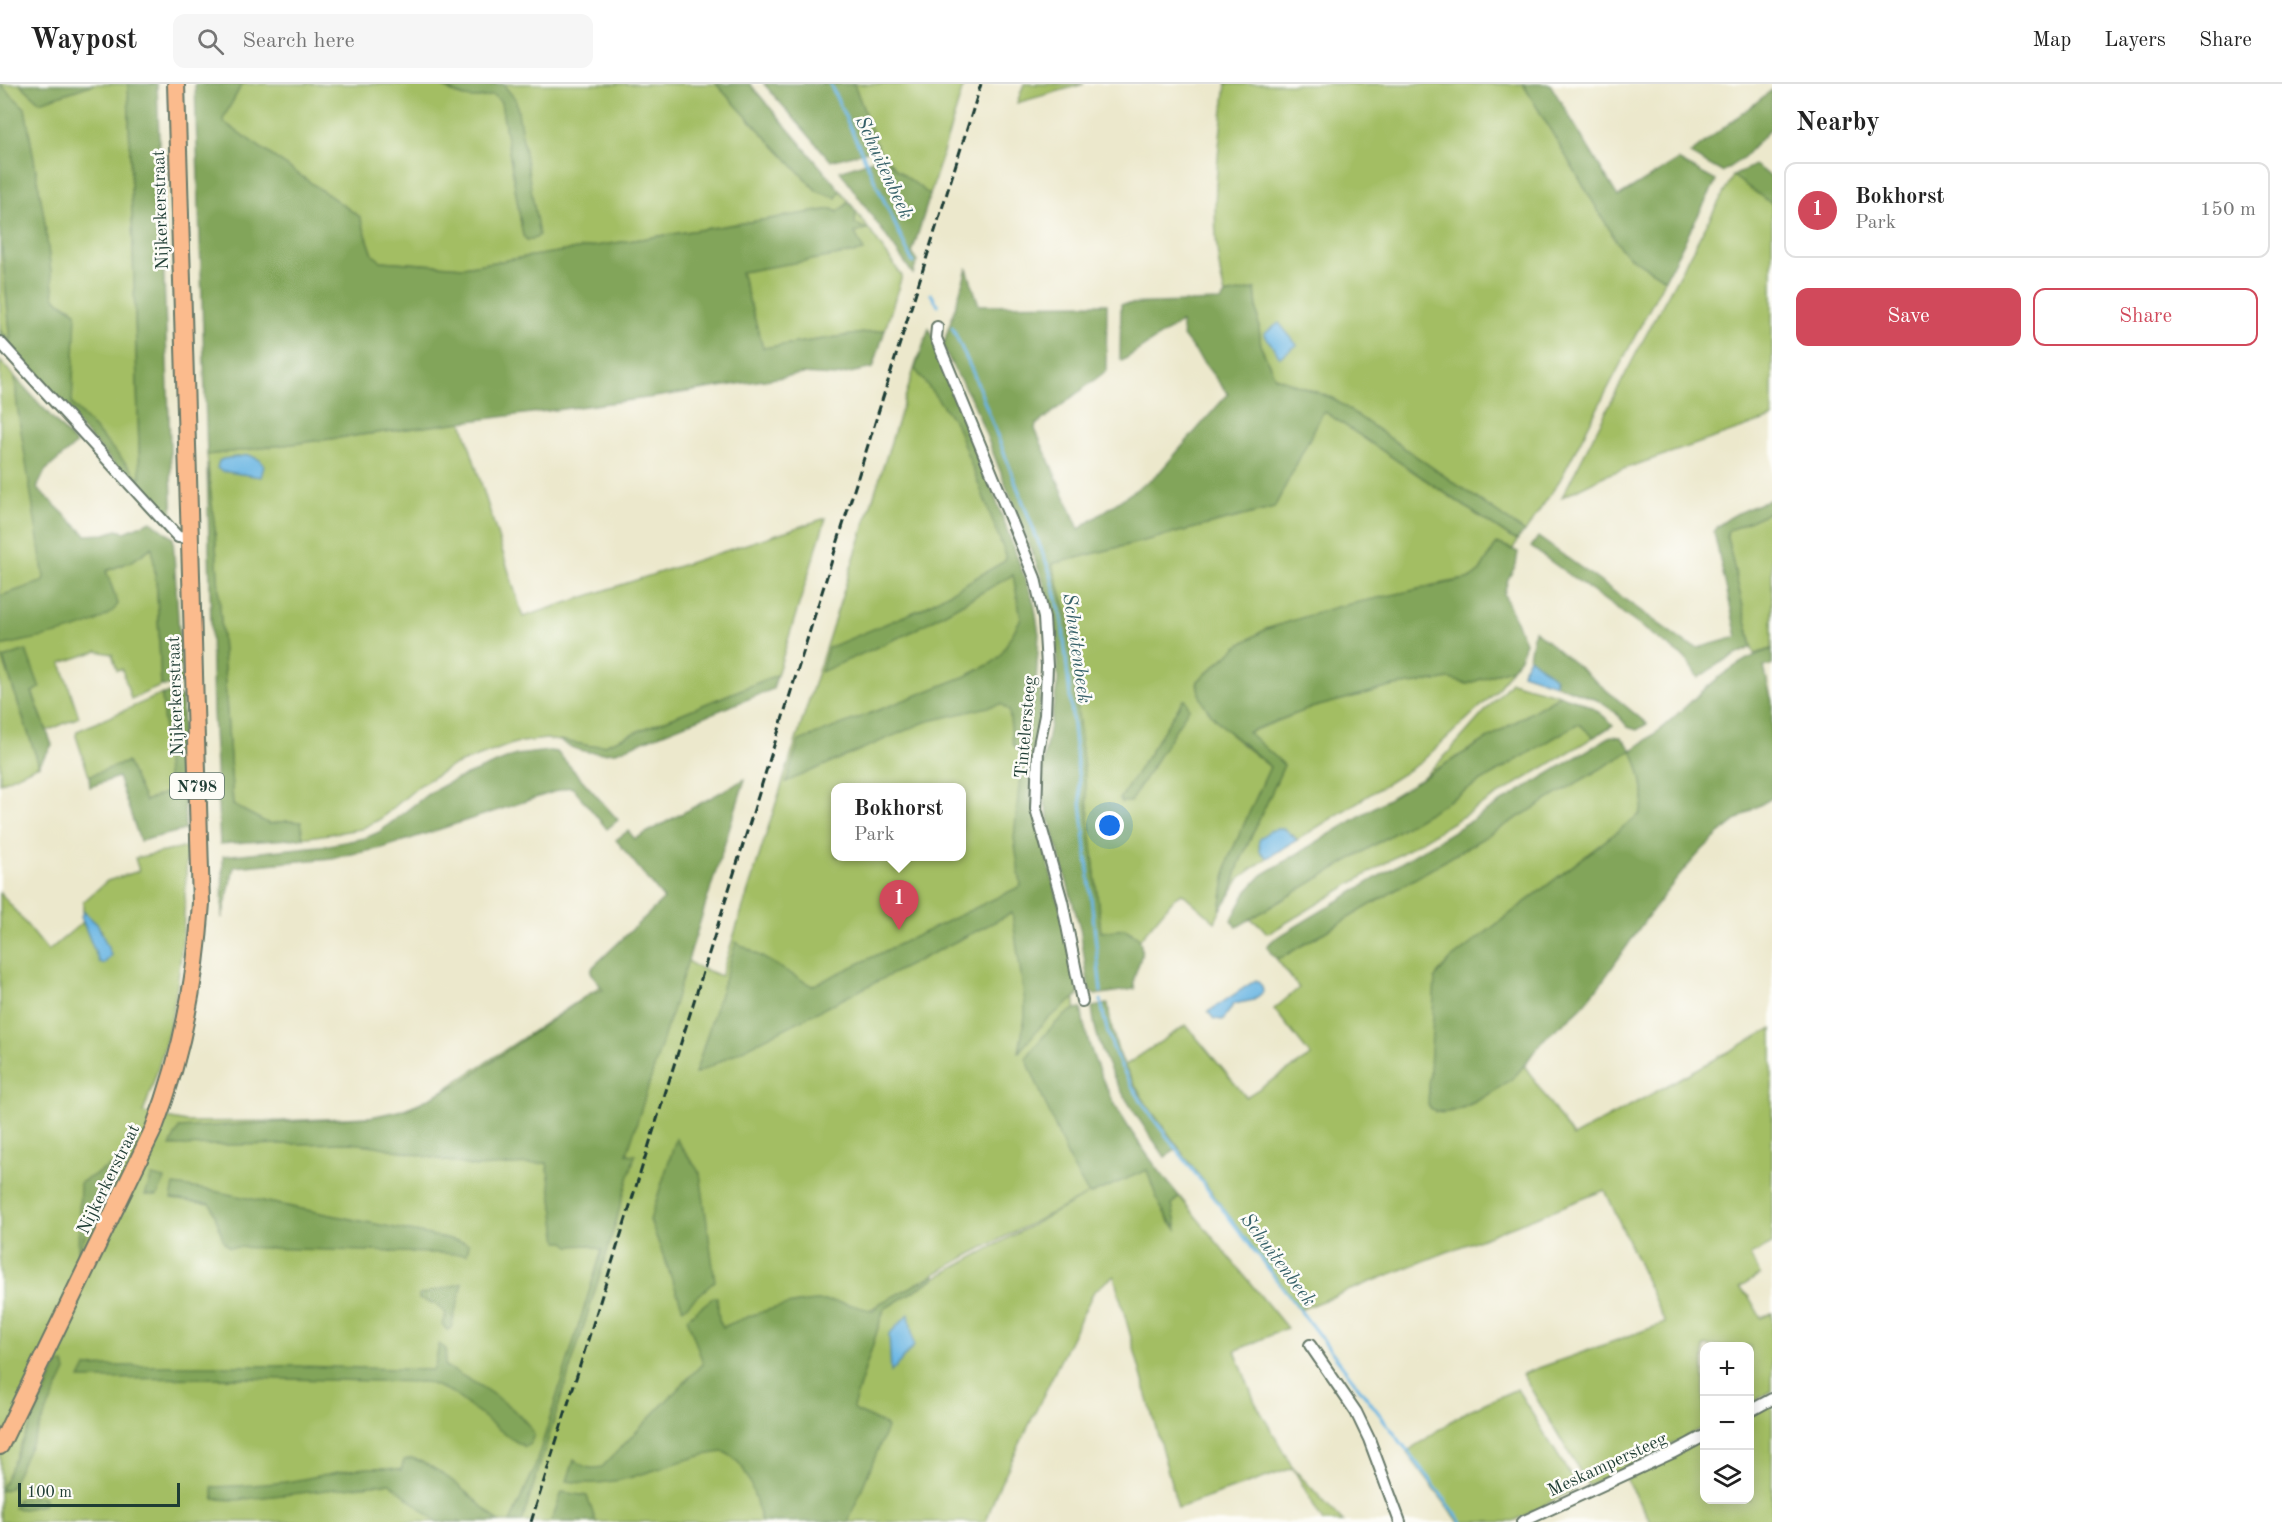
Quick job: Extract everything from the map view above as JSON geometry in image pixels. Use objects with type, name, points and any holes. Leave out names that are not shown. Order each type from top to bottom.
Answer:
[{"type":"main road","name":"Nijkerkerstraat","points":[[0,1446],[154,1128],[165,1099],[187,1016],[199,934],[201,903],[176,84]]},
{"type":"street","name":"Tintelersteeg","points":[[938,327],[936,338],[1035,578],[1044,618],[1047,666],[1046,715],[1038,750],[1036,809],[1062,901],[1082,1001]]},
{"type":"street","points":[[0,342],[178,537],[189,538]]},
{"type":"street","points":[[1310,1346],[1346,1395],[1370,1439],[1400,1522]]},
{"type":"street","points":[[1754,1409],[1772,1399]]},
{"type":"street","name":"Meskampersteeg","points":[[1522,1522],[1700,1438]]},
{"type":"green space","points":[[0,84],[20,84],[40,102],[94,84],[128,84],[140,480],[72,404],[72,308],[59,302],[54,296],[44,217],[25,108]]},
{"type":"green space","points":[[0,84],[25,108],[44,217],[54,296],[59,302],[76,312],[72,404],[140,479],[128,84],[157,84],[173,528],[0,340],[0,330],[11,341],[0,230]]},
{"type":"green space","points":[[20,84],[94,84],[40,102]]},
{"type":"green space","points":[[195,84],[242,84],[223,119],[225,123],[360,217],[373,255],[381,261],[463,267],[832,209],[838,212],[849,202],[856,211],[855,224],[867,229],[855,233],[864,251],[741,272],[763,348],[885,330],[873,368],[835,376],[802,374],[655,397],[207,455]]},
{"type":"green space","points":[[242,84],[439,84],[463,97],[494,95],[501,102],[523,236],[527,240],[506,86],[503,84],[716,84],[817,191],[836,198],[840,190],[849,202],[838,212],[832,209],[463,267],[380,261],[373,255],[360,217],[225,123],[223,119]]},
{"type":"green space","points":[[439,84],[503,84],[516,100],[539,235],[536,238],[527,240],[523,236],[501,102],[494,95],[478,98],[465,97]]},
{"type":"green space","points":[[716,84],[750,84],[840,190],[836,198],[817,191]]},
{"type":"green space","points":[[764,84],[854,84],[878,148],[831,161]]},
{"type":"green space","points":[[854,84],[964,84],[930,195],[896,169],[878,148]]},
{"type":"green space","points":[[1024,84],[1084,84],[1017,103]]},
{"type":"green space","points":[[1226,84],[1523,84],[1630,257],[1665,279],[1560,480],[1525,532],[1332,398],[1275,377],[1261,347],[1255,289],[1225,295],[1220,269],[1215,217]]},
{"type":"green space","points":[[1523,84],[1550,84],[1618,197],[1678,160],[1716,181],[1665,279],[1621,249]]},
{"type":"green space","points":[[1772,90],[1772,127],[1744,157],[1722,172],[1690,154]]},
{"type":"green space","points":[[884,156],[896,169],[930,195],[912,253],[917,261],[913,274],[840,171]]},
{"type":"green space","points":[[1754,165],[1772,177],[1772,204],[1733,176]]},
{"type":"green space","points":[[1733,176],[1772,204],[1772,418],[1606,475],[1562,497],[1641,344]]},
{"type":"green space","points":[[856,211],[902,276],[885,330],[763,348],[741,272],[863,251],[855,233],[866,229],[855,224]]},
{"type":"green space","points":[[0,230],[11,342],[0,330]]},
{"type":"green space","points":[[967,269],[979,305],[1107,304],[1106,371],[1036,425],[1035,429],[1079,529],[1157,475],[1228,394],[1183,336],[1181,322],[1122,361],[1120,358],[1121,304],[1221,301],[1225,295],[1255,289],[1261,347],[1275,377],[1332,398],[1525,532],[1516,540],[1512,538],[1325,412],[1274,508],[1052,564],[1068,618],[1101,932],[1125,929],[1139,938],[1141,953],[1134,977],[1135,989],[1095,995],[1089,989],[1080,928],[1043,797],[1042,768],[1058,681],[1055,632],[1042,578],[974,404],[943,346]]},
{"type":"green space","points":[[929,328],[955,388],[1034,603],[1039,634],[1036,682],[1041,684],[1039,717],[1030,763],[1032,800],[1061,912],[1079,995],[1045,1021],[1019,1052],[1025,1003],[1012,913],[695,1074],[736,942],[812,986],[1021,886],[1014,838],[1022,756],[1013,744],[1009,711],[1001,704],[925,722],[786,782],[799,741],[966,676],[992,663],[1000,656],[1021,618],[1013,575],[909,633],[821,672],[828,648],[921,609],[1005,561],[1006,556],[955,422],[915,369]]},
{"type":"green space","points":[[935,350],[1033,604],[1025,797],[1072,971],[1079,1045],[1149,1170],[1169,1222],[1176,1228],[1172,1205],[1179,1196],[1287,1328],[1235,1351],[1255,1402],[1293,1468],[1178,1508],[1114,1276],[1094,1291],[996,1493],[986,1522],[848,1522],[886,1428],[885,1425],[854,1410],[853,1407],[884,1309],[935,1278],[1087,1195],[969,1255],[873,1308],[719,1377],[770,1522],[0,1522],[0,892],[48,951],[83,922],[100,963],[102,931],[83,911],[83,902],[107,881],[139,871],[135,858],[187,847],[183,936],[178,981],[164,1048],[143,1113],[186,1122],[282,1121],[386,1116],[432,1098],[666,943],[695,966],[721,976],[919,354]]},
{"type":"green space","points":[[0,361],[15,377],[17,405],[45,578],[42,582],[0,596]]},
{"type":"green space","points":[[15,377],[76,444],[45,471],[37,488],[86,535],[105,534],[117,530],[125,532],[151,521],[173,538],[182,682],[177,686],[161,686],[157,591],[152,547],[132,561],[106,571],[118,604],[98,621],[65,632],[0,646],[0,596],[42,582],[44,578],[17,405]]},
{"type":"green space","points":[[1325,412],[1511,538],[1518,539],[1513,549],[1497,543],[1480,571],[1471,578],[1433,585],[1266,629],[1238,646],[1198,681],[1197,685],[1207,706],[1234,738],[1270,767],[1228,860],[1220,911],[1215,922],[1182,893],[1176,896],[1140,939],[1127,930],[1101,933],[1068,618],[1052,564],[1274,508]],"holes":[[[1183,701],[1152,769],[1122,802],[1121,799]]]},
{"type":"green space","points":[[462,422],[523,617],[826,518],[777,675],[604,745],[591,746],[546,739],[515,743],[450,767],[420,785],[380,819],[361,829],[303,838],[300,822],[287,821],[269,824],[233,805],[215,531],[207,455]]},
{"type":"green space","points":[[207,463],[215,531],[233,805],[269,824],[287,821],[301,822],[303,838],[220,844],[213,711]]},
{"type":"green space","points":[[1772,499],[1772,511],[1727,532],[1752,647],[1720,663],[1698,678],[1686,659],[1531,547],[1538,537],[1687,644],[1698,648],[1737,637],[1714,532],[1724,521]]},
{"type":"green space","points":[[1772,511],[1772,649],[1754,654],[1727,532]]},
{"type":"green space","points":[[1497,543],[1518,552],[1516,565],[1508,579],[1504,594],[1525,642],[1520,658],[1512,668],[1467,684],[1450,679],[1394,686],[1311,708],[1248,732],[1284,765],[1239,864],[1230,895],[1220,911],[1228,860],[1270,767],[1214,718],[1199,694],[1198,681],[1238,646],[1266,629],[1336,607],[1471,578],[1480,571]]},
{"type":"green space","points":[[153,547],[161,686],[131,699],[122,669],[117,670],[112,654],[97,651],[61,663],[79,717],[47,731],[32,691],[40,687],[3,659],[39,765],[0,783],[0,646],[51,635],[118,604],[106,571],[132,561]]},
{"type":"green space","points":[[1534,630],[1647,724],[1637,730],[1628,727],[1615,712],[1597,700],[1555,684],[1556,680],[1529,657]]},
{"type":"green space","points":[[1772,649],[1772,665],[1764,667],[1772,702],[1772,798],[1736,821],[1703,849],[1654,908],[1603,981],[1578,1011],[1546,1037],[1515,1076],[1471,1104],[1445,1112],[1435,1111],[1428,1105],[1435,978],[1450,960],[1640,814],[1643,790],[1632,750],[1667,724],[1715,680],[1751,657]]},
{"type":"green space","points":[[26,650],[40,688],[32,692],[52,745],[39,765],[3,658]]},
{"type":"green space","points":[[1512,668],[1495,693],[1420,763],[1297,840],[1293,835],[1259,846],[1260,851],[1267,858],[1240,878],[1230,895],[1239,864],[1284,765],[1247,733],[1311,708],[1394,686],[1450,679],[1467,684]]},
{"type":"green space","points":[[777,675],[773,689],[616,752],[586,752],[572,748],[559,740],[591,746],[604,745]]},
{"type":"green space","points":[[1511,682],[1560,695],[1422,778],[1446,755]]},
{"type":"green space","points":[[173,693],[182,697],[185,830],[140,841],[118,777],[90,787],[89,776],[127,762],[145,801],[168,792],[162,694]]},
{"type":"green space","points":[[162,694],[168,792],[145,801],[127,762],[89,776],[76,736],[77,731]]},
{"type":"green space","points":[[1560,695],[1589,706],[1613,725],[1594,737],[1577,724],[1237,927],[1231,921],[1247,891],[1262,875]]},
{"type":"green space","points":[[1183,700],[1186,700],[1189,708],[1130,802],[1122,802],[1120,799]]},
{"type":"green space","points":[[1577,724],[1594,737],[1271,932],[1267,933],[1259,924],[1250,919]]},
{"type":"green space","points":[[1611,736],[1621,737],[1632,750],[1281,958],[1272,955],[1267,946],[1273,940]]},
{"type":"green space","points":[[1632,750],[1643,790],[1640,814],[1450,960],[1437,974],[1435,1112],[1457,1110],[1470,1105],[1496,1090],[1524,1065],[1573,1137],[1772,1028],[1772,1244],[1750,1255],[1760,1275],[1739,1288],[1749,1297],[1761,1318],[1772,1313],[1772,1391],[1754,1402],[1754,1342],[1700,1342],[1700,1429],[1588,1485],[1522,1374],[1665,1323],[1605,1190],[1299,1310],[1146,1104],[1124,1066],[1186,1025],[1246,1097],[1311,1056],[1274,1009],[1299,988],[1275,957],[1281,958]]},
{"type":"green space","points":[[557,752],[618,820],[607,829],[573,788],[569,787],[382,848],[332,858],[234,867],[222,918],[223,856],[329,845],[365,838],[379,832],[428,794],[452,781],[516,755]]},
{"type":"green space","points":[[745,779],[627,1154],[635,1155],[608,1249],[522,1522],[510,1522],[534,1470],[602,1250],[589,1245],[570,1246],[565,1242],[558,1242],[547,1163],[476,1167],[351,1143],[170,1146],[179,1128],[371,1117],[407,1109],[460,1083],[591,993],[603,990],[591,972],[593,967],[664,899],[616,840],[628,831],[635,839]]},
{"type":"green space","points":[[1108,1004],[1117,1046],[1132,1081],[1179,1148],[1165,1157],[1130,1105],[1109,1068],[1101,1048],[1092,1007]]},
{"type":"green space","points":[[1081,1008],[1095,1060],[1105,1085],[1146,1154],[1179,1196],[1172,1205],[1177,1229],[1162,1209],[1147,1170],[1089,1195],[1070,1162],[1026,1058],[1058,1021]]},
{"type":"green space","points":[[676,1139],[700,1173],[715,1281],[683,1309],[650,1220]]},
{"type":"green space","points":[[122,1159],[78,1251],[80,1183]]},
{"type":"green space","points":[[152,1176],[165,1179],[157,1196],[145,1195]]},
{"type":"green space","points":[[174,1185],[464,1242],[469,1244],[467,1254],[229,1247],[224,1242],[212,1206],[171,1199]]},
{"type":"green space","points":[[935,1275],[935,1278],[884,1309],[853,1407],[854,1410],[887,1428],[848,1522],[761,1522],[750,1481],[739,1463],[723,1452],[703,1455],[608,1482],[567,1481],[574,1460],[587,1467],[602,1467],[703,1363],[687,1318],[714,1297],[717,1297],[719,1320],[723,1327],[760,1312],[814,1301],[833,1301],[873,1311],[880,1303]]},
{"type":"green space","points":[[463,1283],[451,1328],[447,1330],[443,1325],[446,1314],[436,1304],[419,1299],[419,1295]]},
{"type":"green space","points":[[439,1344],[446,1349],[445,1366],[495,1396],[519,1415],[534,1435],[530,1444],[525,1447],[451,1392],[426,1382],[239,1378],[80,1379],[86,1367],[109,1366],[296,1366],[432,1370]]},
{"type":"green space","points":[[58,1363],[64,1364],[66,1371],[10,1488],[0,1491]]},
{"type":"green space","points":[[1517,1389],[1578,1488],[1512,1522],[1459,1522],[1407,1453],[1467,1411]]},
{"type":"green space","points":[[1772,1403],[1772,1522],[1651,1522],[1626,1480],[1700,1441],[1700,1504],[1754,1504],[1754,1413]]},
{"type":"green space","points":[[412,1458],[447,1477],[499,1522],[437,1522],[390,1483],[236,1500],[214,1499],[212,1487],[286,1482],[359,1469],[401,1470],[404,1460]]},
{"type":"green space","points":[[1293,1468],[1343,1522],[1323,1522]]},
{"type":"green space","points":[[562,1492],[587,1496],[596,1522],[551,1522]]},
{"type":"green space","points":[[39,1496],[44,1498],[43,1505],[24,1509],[14,1508],[18,1499]]},
{"type":"water","points":[[1279,323],[1297,345],[1280,357],[1264,334]]},
{"type":"water","points":[[249,455],[260,460],[264,466],[261,477],[221,471],[217,468],[219,461],[223,459]]},
{"type":"water","points":[[1529,657],[1555,678],[1555,684],[1522,673]]},
{"type":"water","points":[[1285,829],[1297,840],[1267,858],[1260,851],[1259,840],[1269,831]]},
{"type":"water","points":[[83,911],[98,925],[111,955],[104,964],[99,962],[81,917]]},
{"type":"water","points":[[1256,980],[1262,986],[1263,992],[1254,1000],[1234,1004],[1223,1020],[1214,1019],[1208,1012]]},
{"type":"water","points":[[909,1314],[914,1346],[891,1372],[889,1334]]},
{"type":"waterway","name":"Schuitenbeek","points":[[830,84],[913,263]]},
{"type":"waterway","name":"Schuitenbeek","points":[[931,294],[938,305]]},
{"type":"waterway","name":"Schuitenbeek","points":[[952,327],[974,375],[1051,575],[1062,620],[1101,992]]},
{"type":"waterway","name":"Schuitenbeek","points":[[1101,1000],[1108,1033],[1119,1062],[1152,1117],[1462,1522]]},
{"type":"railway","points":[[531,1522],[981,84]]},
{"type":"place","name":"Bokhorst","points":[[899,930]]}]
